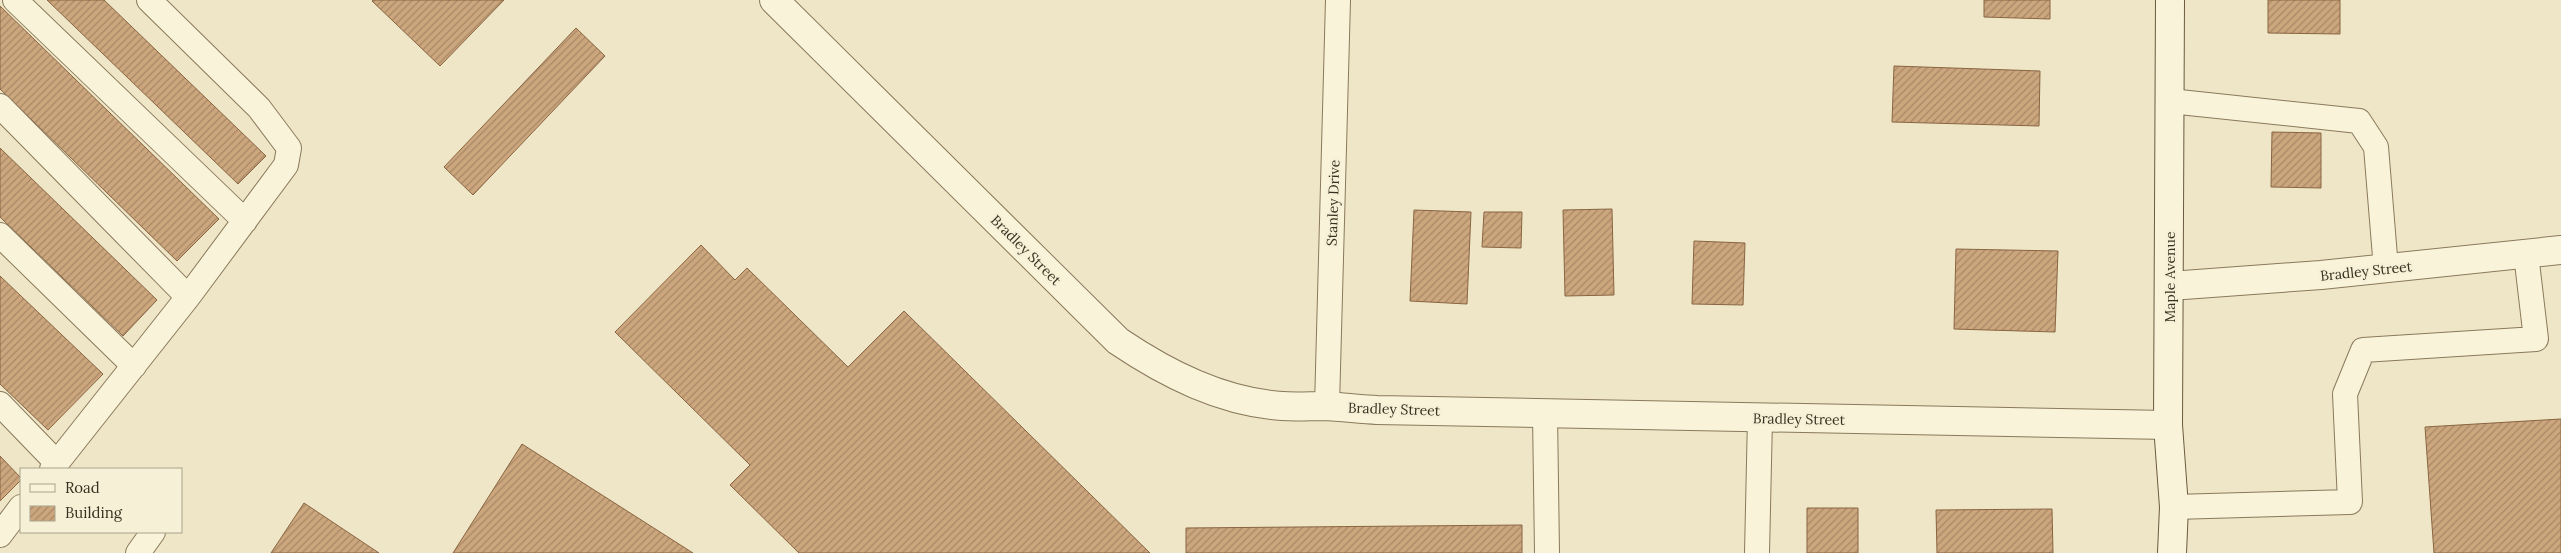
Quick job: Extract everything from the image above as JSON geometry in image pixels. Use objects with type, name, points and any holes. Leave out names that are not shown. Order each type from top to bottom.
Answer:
[{"type":"street","name":"Bradley Street","points":[[774,0],[1118,341],[1149,362],[1199,386],[1226,395],[1282,406],[1327,406],[1377,410],[2168,425]]},
{"type":"street","name":"Maple Avenue","points":[[2170,0],[2168,425],[2174,507],[2172,553]]},
{"type":"street","name":"Bradley Street","points":[[2170,286],[2386,269],[2561,250]]},
{"type":"lane","points":[[15,0],[245,221]]},
{"type":"lane","points":[[0,404],[54,466],[188,297],[286,165],[289,148],[258,108],[149,0]]},
{"type":"lane","name":"Stanley Drive","points":[[1327,406],[1338,0]]},
{"type":"lane","points":[[2170,101],[2359,121],[2376,147],[2386,269]]},
{"type":"lane","points":[[0,106],[188,297]]},
{"type":"lane","points":[[0,235],[134,366]]},
{"type":"lane","points":[[2174,507],[2350,502],[2345,394],[2363,350],[2536,339],[2526,254]]},
{"type":"lane","points":[[1545,412],[1547,553]]},
{"type":"lane","points":[[1757,553],[1760,418]]},
{"type":"lane","points":[[0,535],[20,508]]},
{"type":"lane","points":[[138,553],[152,533]]},
{"type":"building","points":[[47,0],[104,0],[266,156],[238,184]]},
{"type":"building","points":[[373,0],[504,0],[440,66]]},
{"type":"building","points":[[1984,0],[2050,0],[2050,19],[1984,17]]},
{"type":"building","points":[[2268,0],[2340,0],[2340,34],[2268,33]]},
{"type":"building","points":[[0,6],[219,219],[177,261],[0,89]]},
{"type":"building","points":[[576,28],[605,56],[473,195],[444,167]]},
{"type":"building","points":[[1894,66],[2040,71],[2039,126],[1892,122]]},
{"type":"building","points":[[2272,132],[2321,133],[2321,188],[2271,187]]},
{"type":"building","points":[[0,148],[157,300],[123,336],[0,217]]},
{"type":"building","points":[[1612,209],[1614,295],[1565,296],[1563,210]]},
{"type":"building","points":[[1414,210],[1471,212],[1467,304],[1410,301]]},
{"type":"building","points":[[1484,212],[1522,212],[1521,248],[1482,247]]},
{"type":"building","points":[[1694,241],[1745,243],[1743,305],[1692,304]]},
{"type":"building","points":[[701,245],[735,280],[747,268],[848,367],[904,311],[1150,553],[799,553],[730,485],[750,465],[615,332]]},
{"type":"building","points":[[1956,249],[2058,251],[2055,332],[1954,329]]},
{"type":"building","points":[[0,276],[103,374],[48,430],[0,384]]},
{"type":"building","points":[[2561,419],[2561,553],[2434,553],[2425,427]]},
{"type":"building","points":[[522,444],[693,553],[453,553]]},
{"type":"building","points":[[0,456],[20,477],[20,481],[0,501]]},
{"type":"building","points":[[304,503],[379,553],[271,553]]},
{"type":"building","points":[[1807,508],[1858,508],[1858,553],[1807,553]]},
{"type":"building","points":[[2052,509],[2053,553],[1937,553],[1936,510]]},
{"type":"building","points":[[1522,525],[1522,553],[1186,553],[1186,528]]}]
